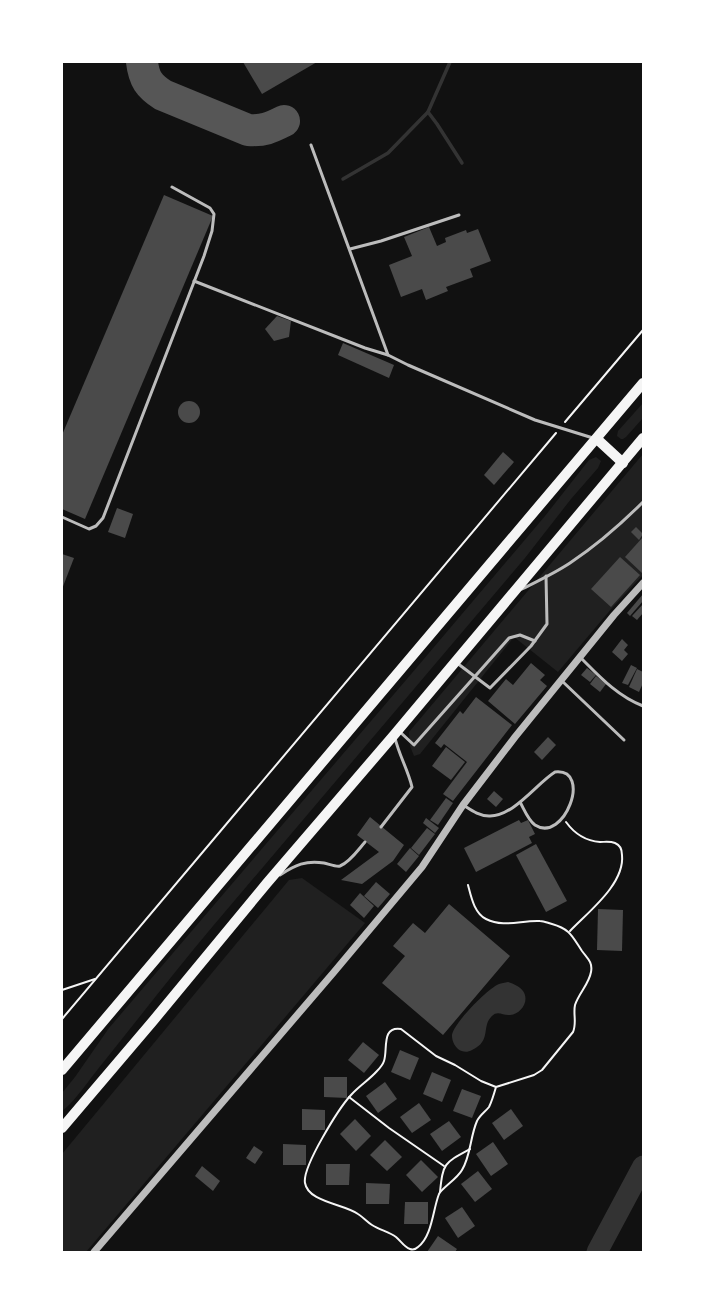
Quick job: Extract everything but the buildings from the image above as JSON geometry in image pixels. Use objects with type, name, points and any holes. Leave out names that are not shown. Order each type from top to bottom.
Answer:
[{"type":"main road","points":[[62,1070],[643,383]]},
{"type":"main road","points":[[62,1128],[152,1022],[266,883],[396,732],[643,438]]},
{"type":"main road","points":[[597,439],[623,462]]},
{"type":"street","points":[[94,1252],[330,977],[422,867],[463,805],[514,737],[643,583]]},
{"type":"lane","points":[[311,145],[388,355]]},
{"type":"lane","points":[[62,517],[90,529],[96,526],[103,518],[204,256],[212,231],[214,214],[210,208],[172,187]]},
{"type":"lane","points":[[350,249],[381,241],[459,215]]},
{"type":"lane","points":[[194,281],[365,348],[388,355],[515,412],[597,439]]},
{"type":"lane","points":[[511,595],[569,564],[593,547],[623,522],[643,502]]},
{"type":"lane","points":[[455,662],[490,688],[534,642],[547,624],[546,576]]},
{"type":"lane","points":[[396,732],[414,745],[509,638],[520,635],[534,642]]},
{"type":"lane","points":[[580,657],[603,680],[619,693],[643,706]]},
{"type":"lane","points":[[561,680],[624,740]]},
{"type":"lane","points":[[381,827],[412,787],[410,778],[399,752],[396,732]]},
{"type":"lane","points":[[463,805],[473,811],[488,816],[503,813],[520,802],[555,772],[561,771],[566,773],[570,777],[573,784],[574,790],[568,808],[563,818],[557,824],[544,828],[536,826],[529,819],[520,802]]},
{"type":"lane","points":[[266,883],[294,866],[318,862],[338,866],[346,863],[366,842]]},
{"type":"path","points":[[62,1019],[643,330]]},
{"type":"path","points":[[563,818],[573,830],[586,839],[600,842],[614,842],[622,849],[623,857],[622,867],[610,890],[570,931]]},
{"type":"path","points":[[468,885],[475,908],[484,919],[498,923],[516,924],[540,921],[559,926],[570,931],[590,960],[592,967],[588,982],[575,1006],[576,1025],[573,1032],[542,1070],[534,1075],[496,1087],[481,1081],[455,1065],[436,1056],[401,1029],[397,1028],[391,1031],[387,1035],[384,1060],[381,1066],[349,1096],[334,1117],[306,1173],[305,1184],[307,1190],[318,1198],[355,1212],[372,1225],[397,1238],[409,1249],[414,1249],[423,1242],[427,1232],[440,1192],[444,1166],[452,1159],[471,1148]]},
{"type":"path","points":[[62,990],[96,978]]},
{"type":"path","points":[[440,1192],[458,1177],[471,1148],[477,1122],[488,1108],[496,1087]]},
{"type":"path","points":[[349,1096],[389,1128],[444,1166]]},
{"type":"shaded area","points":[[643,403],[643,418],[626,437],[621,439],[617,436],[618,431]]},
{"type":"shaded area","points":[[643,454],[643,575],[612,608],[558,672],[514,637],[420,754],[414,756],[410,746],[409,732]]},
{"type":"shaded area","points":[[596,457],[601,461],[598,468],[571,499],[525,558],[213,926],[77,1096],[62,1111],[62,1093],[109,1028],[545,516],[589,460]]},
{"type":"shaded area","points":[[302,878],[365,923],[86,1252],[62,1252],[62,1154],[289,880]]},
{"type":"shaded area","points":[[508,982],[520,988],[525,995],[525,1003],[521,1010],[514,1014],[494,1014],[487,1024],[482,1042],[478,1046],[466,1052],[458,1049],[452,1039],[452,1035],[458,1023],[487,992],[499,984]]},
{"type":"waterway","points":[[343,179],[388,153],[428,112],[450,62]]},
{"type":"waterway","points":[[428,112],[462,163]]},
{"type":"waterway","points":[[597,1252],[643,1166]]},
{"type":"taxiway","points":[[142,62],[144,73],[148,82],[163,95],[248,130],[267,128],[284,121]]}]
